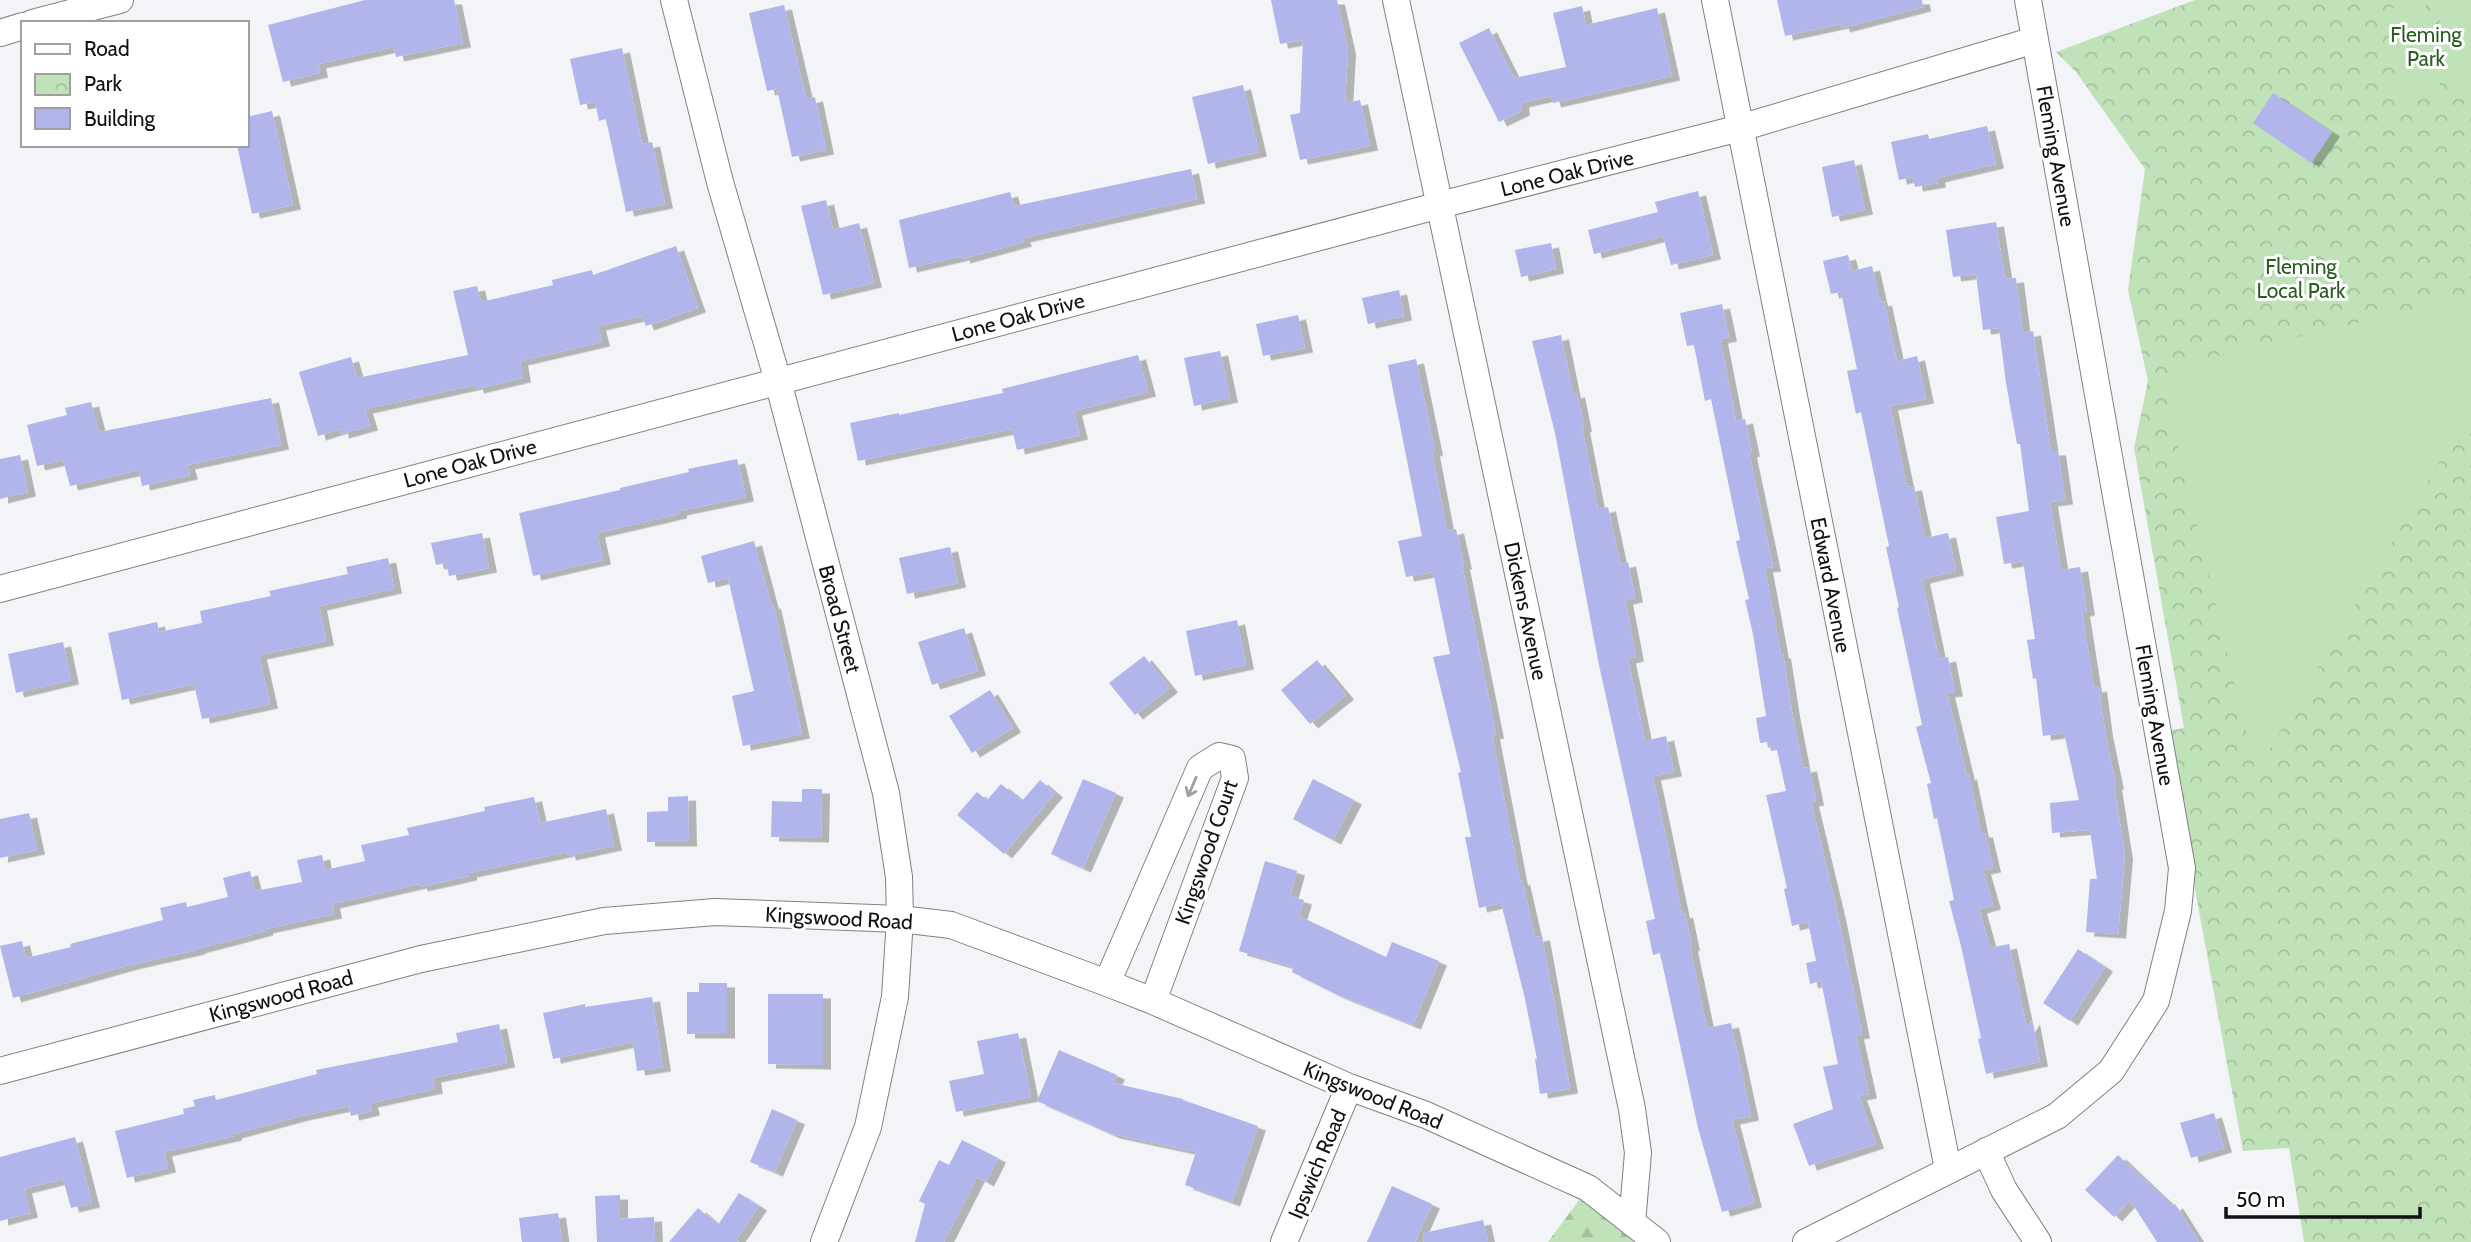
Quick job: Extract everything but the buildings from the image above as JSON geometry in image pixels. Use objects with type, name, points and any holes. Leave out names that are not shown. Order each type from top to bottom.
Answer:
[{"type":"street","points":[[40,21],[120,0]]},
{"type":"street","name":"Broad Street","points":[[674,0],[720,182],[778,381],[886,793],[899,877],[900,919],[895,997],[868,1127],[824,1242]]},
{"type":"street","name":"Dickens Avenue","points":[[1396,0],[1632,1109],[1638,1153],[1632,1223]]},
{"type":"street","name":"Edward Avenue","points":[[1715,0],[1948,1170]]},
{"type":"street","name":"Fleming Avenue","points":[[1806,1242],[2057,1116],[2111,1071],[2156,1001],[2178,911],[2182,868],[2028,0]]},
{"type":"street","points":[[0,33],[21,27]]},
{"type":"street","name":"Lone Oak Drive","points":[[0,589],[1440,205],[1740,128],[2035,40]]},
{"type":"street","name":"Kingswood Court","points":[[1107,983],[1200,768],[1220,755],[1232,759],[1235,778],[1153,1001]]},
{"type":"street","name":"Kingswood Road","points":[[0,1071],[421,959],[604,922],[715,912],[900,919],[951,925],[1153,1001],[1349,1087],[1426,1115],[1588,1188],[1632,1223]]},
{"type":"street","name":"Ipswich Road","points":[[1284,1242],[1349,1087]]},
{"type":"street","points":[[1986,1151],[2004,1190],[2038,1242]]},
{"type":"street","points":[[1632,1223],[1657,1242]]},
{"type":"green space","name":"Fleming Local Park","points":[[2195,0],[2471,0],[2471,1242],[2304,1242],[2289,1148],[2243,1151],[2166,731],[2184,728],[2134,448],[2148,381],[2128,290],[2145,169],[2076,72],[2056,52]]},
{"type":"green space","points":[[2437,0],[2471,0],[2471,89],[2452,92]]},
{"type":"green space","name":"Fleming Park","points":[[2425,3],[2441,93],[2401,100],[2385,9]]},
{"type":"green space","points":[[2471,296],[2471,408],[2256,773],[2164,387],[2179,365]]},
{"type":"green space","points":[[1588,1188],[1657,1242],[1548,1242]]}]
